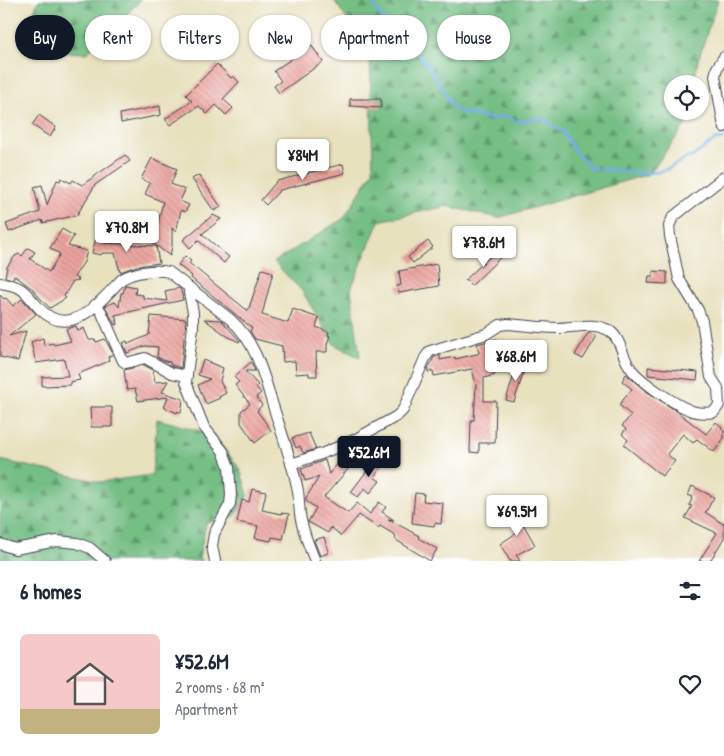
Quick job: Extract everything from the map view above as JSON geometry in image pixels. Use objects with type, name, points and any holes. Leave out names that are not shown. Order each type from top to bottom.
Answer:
[{"type":"street","points":[[724,57],[717,68],[715,76],[724,127]]},
{"type":"street","points":[[291,464],[352,441],[397,416],[403,410],[425,358],[430,351],[486,334],[508,324],[557,328],[587,326],[603,328],[617,338],[628,366],[647,383],[678,404],[693,411],[714,412],[718,405],[718,388],[711,378],[702,321],[698,310],[680,279],[669,226],[673,217],[724,177]]},
{"type":"street","points":[[0,283],[22,288],[47,316],[68,321],[79,318],[96,305],[128,275],[160,270],[169,272],[238,326],[253,348],[261,366],[291,464],[298,492],[305,536],[315,561]]},
{"type":"street","points":[[190,288],[189,293],[194,327],[186,382],[204,427],[223,451],[229,467],[230,504],[214,534],[212,546],[215,561]]},
{"type":"street","points":[[96,305],[101,311],[123,361],[126,363],[145,358],[172,373],[187,376]]},
{"type":"street","points":[[0,544],[15,549],[57,541],[77,543],[90,548],[105,561]]},
{"type":"green space","points":[[39,0],[141,0],[126,15],[85,15],[85,53],[75,53],[75,15],[32,15]]},
{"type":"green space","points":[[334,0],[718,0],[698,60],[696,75],[664,75],[664,120],[689,120],[649,174],[498,218],[447,206],[379,221],[351,289],[360,358],[334,344],[302,291],[274,262],[344,218],[373,171],[370,60],[427,60],[427,15],[344,15]]},
{"type":"green space","points":[[157,419],[213,434],[240,469],[248,495],[234,517],[206,523],[199,558],[202,561],[0,561],[0,460],[100,482],[152,475]]},
{"type":"building","points":[[311,45],[323,62],[279,93],[274,86],[281,81],[274,71],[290,60],[311,60]]},
{"type":"building","points":[[217,64],[231,78],[233,76],[239,82],[223,99],[233,108],[226,115],[216,105],[207,114],[199,106],[170,125],[165,119],[192,101],[186,95]]},
{"type":"building","points":[[350,99],[381,99],[381,108],[350,106]]},
{"type":"building","points":[[160,106],[161,115],[121,123],[120,114]]},
{"type":"building","points":[[39,115],[56,127],[50,137],[32,125]]},
{"type":"building","points":[[125,155],[130,161],[95,185],[77,215],[43,223],[42,220],[9,232],[6,224],[40,212],[34,187],[42,185],[47,205],[57,180],[60,181],[61,178],[71,183],[73,180],[82,185]]},
{"type":"building","points":[[152,158],[177,169],[171,184],[185,190],[180,201],[189,205],[185,212],[181,210],[176,232],[172,228],[170,256],[153,243],[163,202],[145,194],[150,183],[141,179]]},
{"type":"building","points":[[343,164],[345,173],[280,190],[266,205],[261,200],[277,181]]},
{"type":"building","points":[[199,175],[221,207],[214,211],[192,179]]},
{"type":"building","points":[[213,215],[221,219],[202,234],[229,257],[224,263],[198,240],[190,248],[183,240]]},
{"type":"building","points":[[62,229],[74,236],[68,246],[87,251],[84,262],[74,277],[79,280],[73,281],[64,296],[66,298],[50,308],[34,290],[14,275],[13,279],[5,277],[7,267],[15,256],[19,254],[22,256],[28,248],[35,252],[30,259],[49,272],[60,254],[50,248]]},
{"type":"building","points":[[97,234],[106,237],[104,243],[156,246],[159,263],[137,266],[120,272],[115,253],[102,253],[101,255],[92,253]]},
{"type":"building","points":[[428,241],[433,247],[413,263],[408,257]]},
{"type":"building","points":[[497,250],[503,255],[471,286],[465,280]]},
{"type":"building","points":[[185,256],[191,261],[189,263],[248,311],[262,269],[273,272],[262,315],[288,323],[293,309],[319,318],[316,327],[329,332],[327,352],[316,352],[317,376],[309,376],[309,373],[296,374],[295,361],[283,362],[282,346],[255,339],[250,331],[252,328],[178,265]]},
{"type":"building","points":[[437,264],[439,286],[399,293],[397,286],[401,285],[399,271]]},
{"type":"building","points":[[653,271],[667,272],[667,284],[648,283],[649,276],[653,276]]},
{"type":"building","points":[[125,285],[136,287],[135,294],[143,295],[143,298],[167,301],[165,291],[179,288],[183,300],[115,315],[118,324],[115,325],[105,306],[115,302],[119,307],[121,293],[123,293]]},
{"type":"building","points":[[0,295],[4,299],[6,298],[13,306],[22,299],[36,314],[9,336],[26,331],[18,361],[0,357]]},
{"type":"building","points":[[151,316],[186,319],[181,368],[157,357],[158,347],[145,346],[127,353],[123,343],[127,341],[128,344],[149,335]]},
{"type":"building","points":[[204,319],[221,320],[240,341],[227,336]]},
{"type":"building","points":[[76,326],[78,331],[84,328],[89,340],[95,340],[96,342],[105,339],[113,354],[108,357],[109,361],[78,374],[80,380],[70,382],[70,385],[42,386],[42,377],[68,376],[64,359],[36,363],[31,342],[43,338],[44,345],[71,341],[66,329]]},
{"type":"building","points":[[588,333],[597,336],[583,359],[575,355]]},
{"type":"building","points":[[497,339],[500,353],[490,356],[495,375],[484,378],[484,401],[496,401],[495,443],[479,443],[479,453],[470,452],[471,420],[474,420],[476,385],[472,369],[434,376],[433,371],[428,372],[428,369],[434,357],[440,355],[440,360],[455,357],[455,359],[477,354],[479,353],[477,344]]},
{"type":"building","points":[[203,360],[223,368],[220,381],[226,393],[206,404],[198,385],[210,379],[198,375]]},
{"type":"building","points":[[251,362],[255,371],[245,371],[258,385],[256,387],[261,393],[256,397],[262,405],[257,411],[271,430],[255,443],[241,423],[241,411],[250,404],[235,385],[239,382],[234,377]]},
{"type":"building","points":[[518,362],[526,365],[514,402],[506,400]]},
{"type":"building","points":[[144,365],[153,370],[155,382],[168,381],[162,392],[183,399],[181,413],[164,407],[168,397],[138,401],[135,389],[127,390],[124,370]]},
{"type":"building","points":[[648,367],[698,372],[697,380],[648,375]]},
{"type":"building","points":[[626,374],[643,389],[675,410],[706,434],[716,422],[722,427],[724,438],[714,452],[697,439],[693,443],[683,434],[667,454],[675,461],[662,476],[624,445],[628,440],[622,434],[626,429],[622,426],[631,415],[619,405],[632,389],[622,381]]},
{"type":"building","points":[[90,407],[112,407],[112,427],[91,427]]},
{"type":"building","points":[[309,433],[316,449],[303,453],[300,446],[296,448],[292,438]]},
{"type":"building","points":[[346,454],[355,461],[324,497],[348,513],[357,503],[370,514],[379,502],[386,507],[382,512],[394,520],[388,519],[419,536],[418,538],[437,549],[430,561],[396,540],[395,535],[380,526],[378,528],[359,515],[341,536],[331,527],[328,533],[308,522],[316,508],[306,501],[306,498],[319,477],[305,481],[301,469],[325,460],[329,474]]},
{"type":"building","points":[[378,456],[386,462],[374,477],[380,481],[370,493],[365,488],[358,497],[351,492]]},
{"type":"building","points":[[692,486],[714,497],[705,512],[723,524],[724,522],[724,538],[710,561],[699,561],[717,533],[685,518],[692,506],[689,505],[693,497],[688,495]]},
{"type":"building","points":[[252,489],[266,492],[262,510],[289,514],[283,539],[272,537],[271,541],[255,538],[258,526],[237,522],[242,500],[249,502]]},
{"type":"building","points":[[415,493],[424,494],[423,501],[443,503],[441,524],[435,523],[434,526],[412,523]]},
{"type":"building","points":[[512,504],[535,545],[516,555],[520,561],[510,561],[500,544],[518,532],[505,508]]},
{"type":"building","points":[[324,537],[328,553],[320,556],[314,540]]},
{"type":"waterway","points":[[372,0],[377,12],[419,55],[439,81],[453,108],[463,113],[493,119],[505,116],[518,122],[541,118],[563,132],[577,154],[590,168],[644,173],[658,172],[668,169],[686,158],[692,157],[715,140],[724,139]]}]
